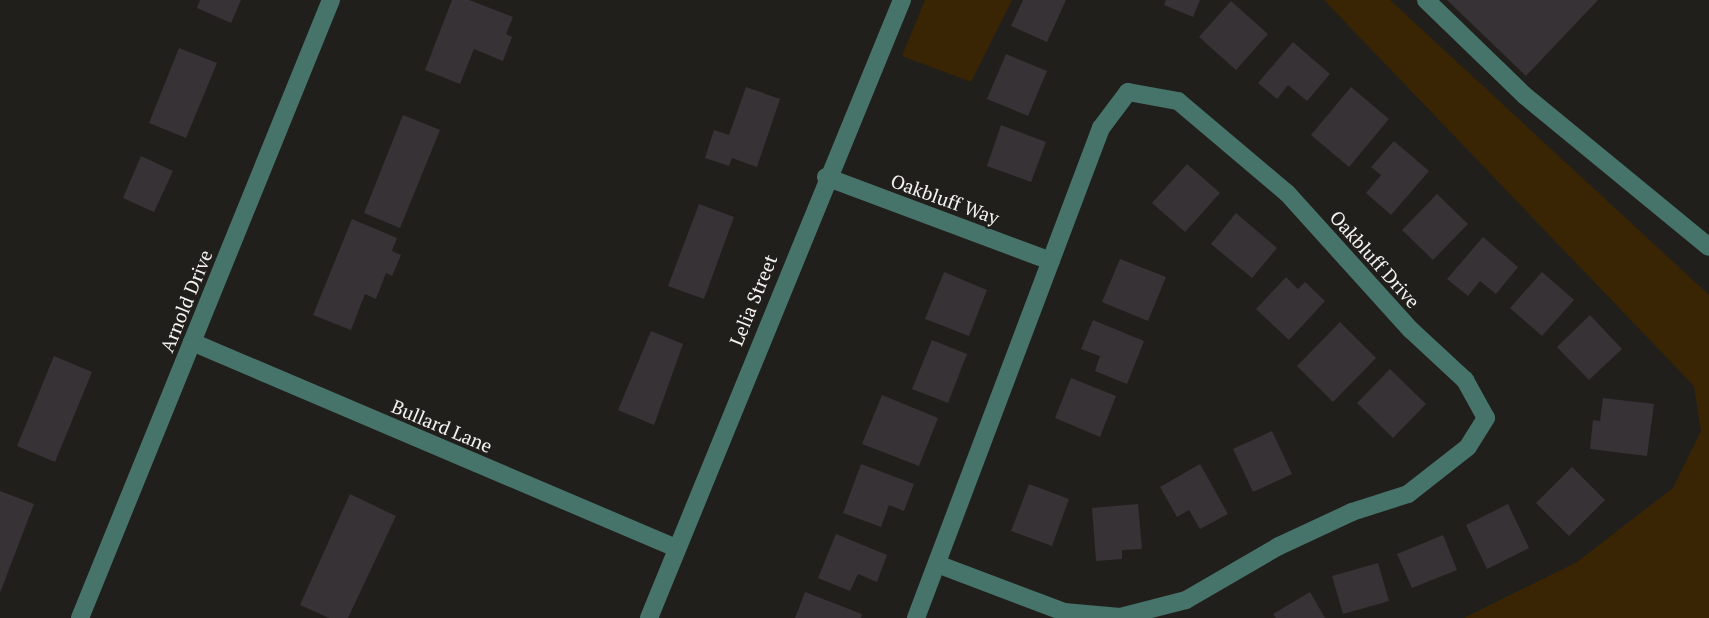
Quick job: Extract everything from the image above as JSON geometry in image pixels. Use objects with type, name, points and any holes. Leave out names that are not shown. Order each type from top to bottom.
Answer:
[{"type":"street","name":"Arnold Drive","points":[[80,618],[331,0]]},
{"type":"street","name":"Lelia Street","points":[[649,618],[826,177],[902,0]]},
{"type":"street","points":[[1426,0],[1524,95],[1709,247]]},
{"type":"street","name":"Oakbluff Drive","points":[[916,618],[1101,128],[1128,92],[1178,101],[1287,193],[1412,330],[1465,380],[1486,418],[1468,447],[1408,494],[1352,512],[1279,546],[1186,600],[1121,617],[1063,612],[937,564]]},
{"type":"street","name":"Oakbluff Way","points":[[826,177],[1051,261]]},
{"type":"street","name":"Bullard Lane","points":[[191,342],[676,548]]},
{"type":"shaded area","points":[[925,0],[1012,0],[971,82],[902,56]]},
{"type":"shaded area","points":[[1324,0],[1390,0],[1709,295],[1709,618],[1464,618],[1577,562],[1673,488],[1701,431],[1694,386]]},
{"type":"building","points":[[200,0],[241,0],[231,23],[197,8]]},
{"type":"building","points":[[452,0],[469,0],[513,17],[506,34],[512,37],[503,61],[474,49],[460,84],[425,70]]},
{"type":"building","points":[[1023,0],[1066,0],[1047,42],[1011,26]]},
{"type":"building","points":[[1166,0],[1200,0],[1193,17],[1164,5]]},
{"type":"building","points":[[1447,0],[1598,0],[1526,76]]},
{"type":"building","points":[[1231,1],[1268,34],[1236,70],[1199,37]]},
{"type":"building","points":[[1293,42],[1330,74],[1307,101],[1288,85],[1277,99],[1258,83]]},
{"type":"building","points":[[179,48],[217,63],[186,138],[149,123]]},
{"type":"building","points":[[1006,54],[1047,71],[1028,116],[987,99]]},
{"type":"building","points":[[746,87],[780,99],[757,167],[732,158],[729,166],[705,158],[714,130],[729,135]]},
{"type":"building","points":[[1351,87],[1389,119],[1349,167],[1311,135]]},
{"type":"building","points":[[403,115],[440,130],[400,228],[364,213]]},
{"type":"building","points":[[1001,125],[1046,142],[1031,182],[987,166]]},
{"type":"building","points":[[1394,141],[1429,171],[1391,215],[1366,193],[1381,175],[1371,167]]},
{"type":"building","points":[[141,156],[173,171],[154,212],[123,198]]},
{"type":"building","points":[[1187,164],[1220,193],[1185,232],[1152,203]]},
{"type":"building","points":[[1437,194],[1468,224],[1433,260],[1402,230]]},
{"type":"building","points":[[699,204],[734,217],[704,299],[668,286]]},
{"type":"building","points":[[1236,213],[1277,248],[1252,278],[1211,244]]},
{"type":"building","points":[[352,219],[397,238],[392,251],[401,255],[392,276],[386,273],[376,299],[365,294],[351,330],[313,315]]},
{"type":"building","points":[[1483,237],[1518,267],[1496,294],[1480,281],[1468,296],[1447,279]]},
{"type":"building","points":[[1120,259],[1166,277],[1148,321],[1102,302]]},
{"type":"building","points":[[944,272],[987,290],[969,336],[925,319]]},
{"type":"building","points":[[1542,272],[1574,300],[1542,336],[1510,308]]},
{"type":"building","points":[[1286,277],[1298,289],[1305,282],[1325,301],[1289,340],[1256,309]]},
{"type":"building","points":[[1590,315],[1622,349],[1589,380],[1557,347]]},
{"type":"building","points":[[1093,320],[1144,341],[1127,384],[1095,371],[1100,356],[1081,349]]},
{"type":"building","points":[[1340,322],[1376,358],[1333,402],[1297,366]]},
{"type":"building","points":[[651,331],[683,344],[654,425],[618,410]]},
{"type":"building","points":[[932,340],[967,354],[948,403],[912,389]]},
{"type":"building","points":[[54,356],[92,372],[55,462],[17,446]]},
{"type":"building","points":[[1390,369],[1426,404],[1393,438],[1357,403]]},
{"type":"building","points":[[1071,378],[1116,396],[1100,437],[1055,418]]},
{"type":"building","points":[[882,395],[938,418],[919,466],[862,444]]},
{"type":"building","points":[[1603,398],[1654,404],[1647,456],[1590,449],[1593,420],[1600,421]]},
{"type":"building","points":[[1272,431],[1292,474],[1253,492],[1233,449]]},
{"type":"building","points":[[861,464],[914,484],[904,511],[889,505],[881,527],[843,513]]},
{"type":"building","points":[[1200,464],[1228,514],[1200,529],[1189,510],[1177,517],[1160,487]]},
{"type":"building","points":[[1572,467],[1605,500],[1569,536],[1536,503]]},
{"type":"building","points":[[1029,484],[1069,499],[1052,546],[1011,531]]},
{"type":"building","points":[[0,491],[34,504],[0,593]]},
{"type":"building","points":[[350,494],[396,516],[348,618],[329,618],[300,605]]},
{"type":"building","points":[[1138,504],[1142,549],[1122,550],[1122,559],[1096,561],[1092,508]]},
{"type":"building","points":[[1508,504],[1529,548],[1487,569],[1466,525]]},
{"type":"building","points":[[836,534],[887,555],[877,582],[858,574],[850,591],[818,578]]},
{"type":"building","points":[[1443,535],[1457,570],[1412,588],[1397,554]]},
{"type":"building","points":[[1378,563],[1389,601],[1343,614],[1332,576]]},
{"type":"building","points":[[805,592],[862,614],[861,618],[795,618]]},
{"type":"building","points":[[1310,592],[1325,618],[1276,618],[1273,614]]}]
